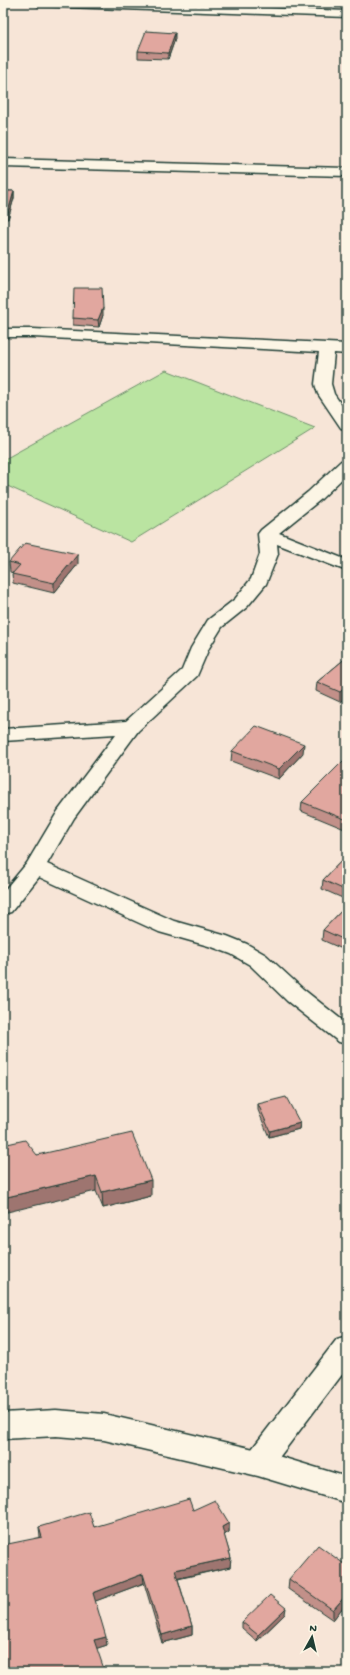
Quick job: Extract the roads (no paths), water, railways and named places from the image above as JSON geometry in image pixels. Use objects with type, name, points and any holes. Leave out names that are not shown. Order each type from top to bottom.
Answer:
[{"type":"street","points":[[38,3],[347,14]]},
{"type":"street","points":[[3,163],[347,172]]},
{"type":"street","points":[[3,333],[33,333],[347,349]]},
{"type":"street","points":[[327,348],[324,384],[326,394],[347,425]]},
{"type":"street","points":[[266,534],[314,496],[347,465]]},
{"type":"street","points":[[266,534],[347,566]]},
{"type":"street","points":[[3,907],[35,866],[65,816],[131,727],[190,672],[200,648],[215,624],[241,603],[260,580],[269,554],[266,534]]},
{"type":"street","points":[[3,734],[131,727]]},
{"type":"street","points":[[35,866],[167,927],[219,941],[239,949],[258,960],[295,995],[347,1036]]},
{"type":"street","points":[[258,1463],[347,1347]]},
{"type":"street","points":[[3,1426],[56,1423],[104,1427],[258,1463],[347,1490]]}]
